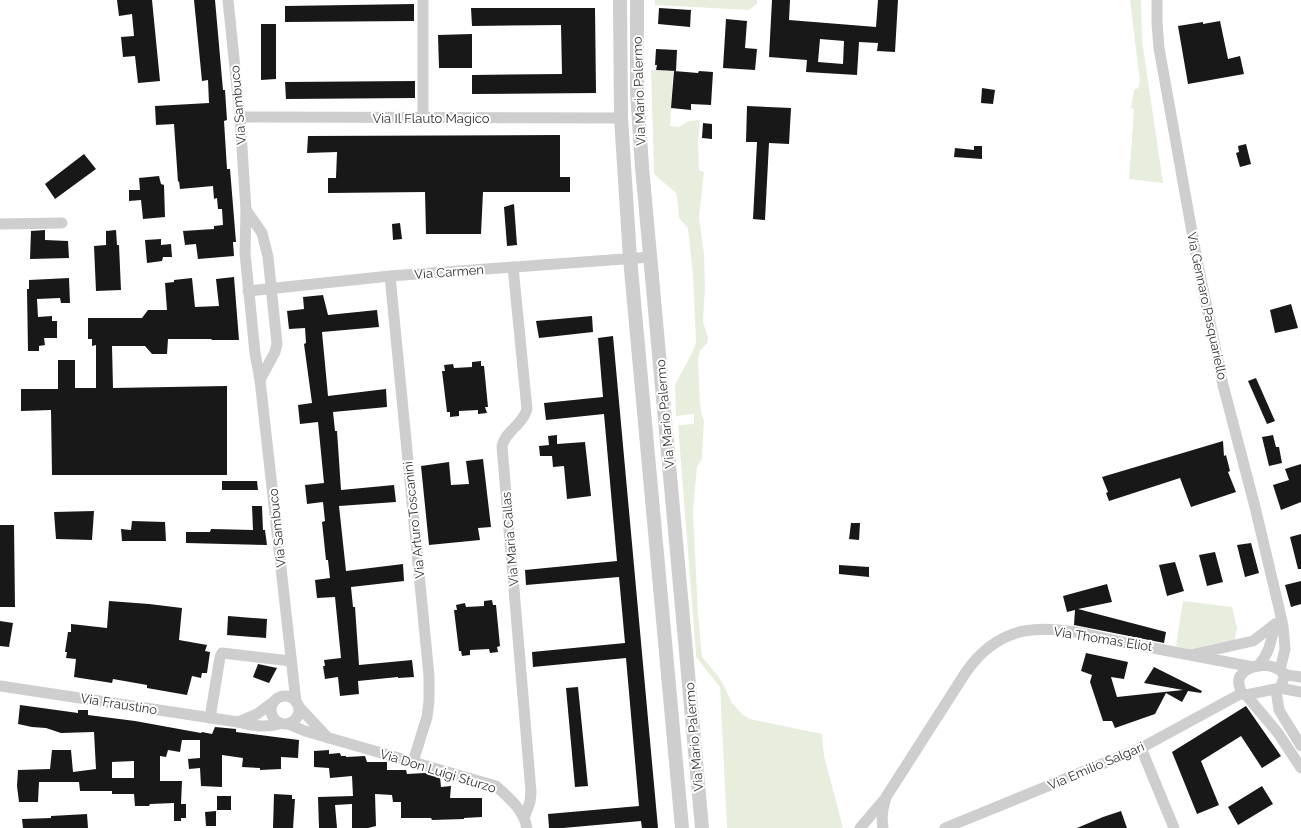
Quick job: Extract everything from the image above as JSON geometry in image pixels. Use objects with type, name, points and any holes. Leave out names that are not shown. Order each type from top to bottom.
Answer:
[{"type":"street","name":"Via Sambuco","points":[[228,0],[240,117],[246,210],[245,253],[248,291],[255,353],[260,380],[297,705]]},
{"type":"street","points":[[423,0],[423,118]]},
{"type":"street","name":"Via Mario Palermo","points":[[620,0],[621,118],[630,258],[682,828]]},
{"type":"street","name":"Via Mario Palermo","points":[[638,0],[637,91],[702,828]]},
{"type":"street","name":"Via Gennaro Pasquariello","points":[[1157,0],[1159,48],[1197,260],[1223,385],[1255,507],[1279,608],[1285,649],[1282,672],[1284,678],[1278,689]]},
{"type":"street","name":"Via Il Flauto Magico","points":[[240,117],[621,118]]},
{"type":"street","points":[[246,210],[262,233],[268,257],[277,344],[275,352],[260,380]]},
{"type":"street","points":[[0,224],[62,223]]},
{"type":"street","name":"Via Carmen","points":[[248,291],[390,276],[651,257]]},
{"type":"street","name":"Via Maria Callas","points":[[513,267],[527,409],[522,421],[507,436],[502,446],[531,792],[525,823]]},
{"type":"street","name":"Via Arturo Toscanini","points":[[390,276],[429,676],[429,701],[427,717],[413,762]]},
{"type":"street","points":[[1279,608],[1268,653],[1265,658],[1241,676],[1238,681],[1244,694],[1278,733],[1301,768]]},
{"type":"street","points":[[1190,655],[1253,641],[1275,624]]},
{"type":"street","name":"Via Thomas Eliot","points":[[860,828],[886,797],[974,660],[986,649],[1010,635],[1036,630],[1054,630],[1078,633],[1234,663],[1271,667],[1282,672],[1301,677]]},
{"type":"street","points":[[210,718],[220,657],[222,653],[291,661]]},
{"type":"street","points":[[1234,663],[1240,668],[1241,676]]},
{"type":"street","points":[[238,722],[257,714],[276,700],[289,697],[297,705],[299,712],[295,720],[283,724],[272,717],[270,707],[276,700],[294,675]]},
{"type":"street","name":"Via Fraustino","points":[[0,686],[238,722],[247,725],[268,727],[283,724]]},
{"type":"street","points":[[1301,692],[1278,689],[1279,710],[1301,746]]},
{"type":"street","name":"Via Emilio Salgari","points":[[945,828],[1141,748],[1244,694],[1278,689]]},
{"type":"street","name":"Via Don Luigi Sturzo","points":[[297,705],[329,738]]},
{"type":"street","name":"Via Don Luigi Sturzo","points":[[283,724],[496,786],[517,805],[525,823]]},
{"type":"street","points":[[1141,748],[1174,828]]},
{"type":"street","name":"Via Thomas Eliot","points":[[883,828],[881,820],[886,797]]},
{"type":"green space","points":[[655,0],[757,0],[757,4],[749,10],[655,5]]},
{"type":"green space","points":[[1130,0],[1141,0],[1142,40],[1163,183],[1129,179],[1134,109],[1131,108],[1134,90],[1138,88],[1140,82]]},
{"type":"green space","points":[[651,70],[673,71],[670,126],[679,127],[688,121],[700,120],[698,141],[699,170],[704,172],[699,218],[704,254],[705,285],[703,322],[708,337],[707,343],[700,351],[698,359],[701,412],[704,421],[702,458],[697,467],[693,511],[698,614],[702,657],[718,676],[732,703],[743,715],[750,719],[822,734],[824,756],[843,828],[727,828],[720,687],[696,657],[678,425],[694,424],[694,414],[676,416],[675,385],[696,343],[693,276],[688,228],[679,218],[676,193],[654,174]]},
{"type":"green space","points":[[1183,601],[1232,607],[1237,628],[1234,644],[1212,644],[1206,654],[1176,646]]},
{"type":"building","points":[[117,0],[152,0],[160,81],[138,83],[135,56],[123,57],[121,37],[134,36],[132,14],[119,16]]},
{"type":"building","points":[[194,0],[215,0],[223,90],[225,90],[227,120],[224,121],[227,169],[230,169],[236,242],[233,242],[234,256],[198,259],[196,244],[185,245],[183,231],[214,229],[214,226],[223,225],[222,209],[218,209],[217,198],[214,199],[213,186],[180,189],[179,181],[178,182],[174,124],[156,125],[155,106],[209,103],[208,80],[202,81]]},
{"type":"building","points":[[772,0],[790,0],[789,20],[876,27],[878,0],[898,0],[895,52],[877,51],[878,43],[859,42],[857,75],[806,72],[807,60],[769,57]],"holes":[[[820,39],[844,41],[843,64],[818,62]]]},
{"type":"building","points":[[414,4],[414,21],[285,22],[285,6]]},
{"type":"building","points":[[471,8],[595,8],[596,93],[472,94],[472,75],[562,74],[561,25],[472,26]]},
{"type":"building","points":[[659,8],[691,10],[690,27],[658,24]]},
{"type":"building","points":[[726,19],[747,21],[745,48],[757,49],[755,70],[723,68]]},
{"type":"building","points":[[1220,21],[1228,59],[1240,56],[1244,74],[1188,84],[1178,26]]},
{"type":"building","points":[[261,24],[276,24],[276,79],[261,80]]},
{"type":"building","points":[[472,34],[472,68],[439,68],[438,35]]},
{"type":"building","points":[[656,49],[677,50],[676,71],[656,70]]},
{"type":"building","points":[[674,71],[698,73],[699,71],[713,72],[711,105],[691,104],[691,110],[671,108]]},
{"type":"building","points":[[415,81],[415,98],[286,99],[285,82]]},
{"type":"building","points":[[982,88],[995,90],[993,104],[981,103]]},
{"type":"building","points":[[747,106],[791,108],[789,144],[769,143],[765,220],[753,219],[757,142],[746,142]]},
{"type":"building","points":[[703,123],[712,124],[712,139],[702,138]]},
{"type":"building","points":[[560,135],[560,177],[570,177],[570,192],[483,192],[481,234],[426,234],[425,192],[328,193],[328,178],[336,178],[337,152],[307,153],[308,136]]},
{"type":"building","points":[[1246,144],[1251,164],[1240,167],[1236,153],[1239,152],[1238,146]]},
{"type":"building","points":[[974,146],[982,146],[982,159],[954,157],[955,148],[974,150]]},
{"type":"building","points":[[84,154],[96,169],[55,199],[45,184]]},
{"type":"building","points":[[159,176],[161,184],[164,185],[165,217],[143,219],[141,200],[129,201],[129,190],[140,190],[139,178]]},
{"type":"building","points":[[514,204],[517,245],[507,246],[504,207]]},
{"type":"building","points":[[400,223],[402,239],[393,240],[392,224]]},
{"type":"building","points":[[45,230],[45,240],[68,241],[69,258],[30,259],[31,231]]},
{"type":"building","points":[[116,230],[117,245],[119,245],[121,290],[96,291],[94,246],[106,245],[106,231]]},
{"type":"building","points":[[161,239],[161,245],[171,244],[172,257],[163,257],[162,261],[147,263],[145,240]]},
{"type":"building","points":[[234,277],[239,340],[168,339],[167,354],[152,354],[145,346],[112,346],[113,388],[227,386],[227,475],[52,475],[51,410],[21,411],[21,389],[58,389],[58,360],[75,360],[75,388],[96,388],[96,345],[92,346],[92,339],[88,339],[88,318],[142,318],[148,310],[167,310],[165,283],[174,282],[174,280],[192,278],[195,307],[219,306],[216,279]]},
{"type":"building","points":[[69,278],[70,303],[61,303],[60,298],[37,299],[38,317],[52,316],[52,321],[57,321],[57,338],[44,338],[45,345],[39,346],[39,351],[28,351],[27,289],[29,289],[29,280]]},
{"type":"building","points":[[323,295],[328,315],[377,310],[379,327],[322,332],[328,396],[386,389],[387,407],[333,412],[335,431],[337,431],[341,490],[394,485],[396,502],[339,506],[346,571],[403,564],[404,581],[351,587],[353,607],[355,607],[359,665],[412,660],[414,677],[358,681],[359,694],[340,696],[338,677],[325,679],[323,666],[325,666],[324,660],[341,658],[335,597],[317,598],[315,580],[330,578],[328,560],[326,560],[322,522],[325,521],[323,502],[307,504],[305,485],[324,483],[318,422],[300,424],[298,405],[312,403],[304,344],[306,343],[305,328],[289,329],[287,311],[304,309],[303,297]]},
{"type":"building","points":[[1291,304],[1298,328],[1275,333],[1270,310]]},
{"type":"building","points":[[592,316],[593,332],[539,338],[536,321]]},
{"type":"building","points":[[613,336],[658,828],[642,828],[641,821],[549,828],[548,814],[639,806],[626,658],[533,667],[532,652],[625,643],[619,577],[526,585],[525,570],[617,561],[604,414],[546,420],[544,403],[603,397],[598,338]]},
{"type":"building","points":[[481,361],[481,366],[484,366],[488,407],[485,407],[487,413],[478,414],[478,410],[459,411],[459,416],[450,417],[450,412],[447,412],[442,371],[445,371],[444,365],[453,364],[454,368],[472,367],[472,362]]},
{"type":"building","points":[[1256,378],[1275,421],[1267,424],[1248,381]]},
{"type":"building","points":[[557,435],[557,444],[585,442],[591,496],[567,499],[564,466],[553,467],[552,456],[540,456],[539,446],[549,445],[548,436]]},
{"type":"building","points":[[1273,435],[1276,447],[1279,447],[1282,463],[1269,466],[1262,437]]},
{"type":"building","points":[[1223,441],[1224,456],[1226,455],[1230,471],[1228,472],[1236,492],[1191,507],[1180,478],[1109,501],[1106,493],[1108,492],[1102,477]]},
{"type":"building","points":[[483,459],[491,527],[478,528],[480,540],[429,545],[421,466],[449,462],[451,485],[469,484],[466,461]]},
{"type":"building","points":[[1301,464],[1301,502],[1281,510],[1273,485],[1289,480],[1285,469]]},
{"type":"building","points":[[222,481],[257,481],[258,490],[222,490]]},
{"type":"building","points":[[252,506],[262,506],[263,530],[265,530],[267,545],[186,543],[186,532],[210,532],[211,529],[253,530]]},
{"type":"building","points":[[94,511],[92,540],[56,539],[54,512]]},
{"type":"building","points":[[132,521],[165,522],[166,541],[122,541],[121,529],[131,530]]},
{"type":"building","points":[[851,523],[860,523],[859,540],[849,539]]},
{"type":"building","points":[[0,525],[14,525],[15,607],[0,607]]},
{"type":"building","points":[[1301,534],[1301,569],[1298,569],[1290,537]]},
{"type":"building","points":[[1251,543],[1259,573],[1245,577],[1237,545]]},
{"type":"building","points":[[1215,552],[1223,582],[1207,586],[1199,555]]},
{"type":"building","points":[[1175,562],[1184,591],[1167,596],[1159,565]]},
{"type":"building","points":[[839,565],[869,567],[869,577],[839,574]]},
{"type":"building","points":[[1301,581],[1301,604],[1291,607],[1285,585]]},
{"type":"building","points":[[1107,584],[1112,602],[1078,609],[1166,632],[1164,643],[1074,625],[1075,610],[1067,612],[1063,596]]},
{"type":"building","points":[[492,600],[493,605],[496,605],[500,646],[497,647],[498,652],[490,653],[489,649],[470,650],[470,655],[462,656],[461,651],[459,651],[454,610],[457,610],[456,605],[465,603],[466,607],[484,606],[484,601]]},
{"type":"building","points":[[109,601],[182,608],[179,640],[207,645],[205,651],[210,652],[207,673],[202,673],[201,678],[192,676],[187,695],[147,688],[147,685],[113,679],[112,683],[74,677],[76,659],[66,658],[67,652],[65,652],[68,632],[71,632],[71,624],[107,628]]},
{"type":"building","points":[[228,616],[267,619],[266,638],[227,635]]},
{"type":"building","points":[[0,621],[13,623],[9,647],[0,646]]},
{"type":"building","points":[[1086,653],[1128,662],[1124,679],[1111,677],[1117,697],[1183,690],[1144,683],[1154,667],[1202,691],[1201,693],[1188,691],[1182,702],[1166,693],[1155,714],[1115,728],[1112,721],[1103,721],[1090,682],[1092,675],[1081,671]]},
{"type":"building","points":[[258,664],[277,668],[269,683],[253,677]]},
{"type":"building","points":[[578,687],[588,786],[575,787],[566,688]]},
{"type":"building","points":[[20,705],[78,713],[78,710],[88,710],[88,715],[135,721],[201,733],[212,734],[215,727],[236,729],[236,732],[299,740],[298,758],[281,757],[281,769],[260,770],[260,768],[242,767],[243,758],[222,755],[222,787],[201,786],[200,768],[189,769],[188,759],[200,758],[200,740],[182,740],[180,752],[168,750],[166,757],[160,756],[160,781],[182,781],[181,804],[186,804],[186,818],[181,818],[181,821],[174,821],[174,803],[135,806],[134,794],[112,794],[112,791],[80,791],[79,782],[39,782],[38,802],[19,802],[17,786],[18,770],[50,769],[52,750],[71,750],[73,772],[96,769],[94,732],[61,733],[46,728],[18,724]],"holes":[[[134,761],[134,778],[112,778],[112,762]]]},
{"type":"building","points":[[1246,706],[1281,756],[1262,768],[1241,736],[1201,761],[1219,805],[1197,814],[1172,752]]},
{"type":"building","points":[[329,750],[329,754],[340,753],[341,756],[346,757],[365,756],[367,762],[387,762],[387,770],[406,770],[407,774],[425,773],[440,777],[441,787],[451,786],[450,798],[482,798],[482,817],[432,820],[431,818],[401,818],[401,802],[393,802],[392,795],[375,794],[376,826],[368,828],[352,828],[352,804],[335,805],[337,828],[319,828],[318,797],[353,796],[352,776],[330,778],[329,768],[314,767],[314,751]]},
{"type":"building","points":[[1262,786],[1273,804],[1238,825],[1228,807]]},
{"type":"building","points":[[274,794],[292,795],[292,799],[295,799],[293,828],[273,828]]},
{"type":"building","points":[[217,796],[231,796],[231,810],[217,810]]},
{"type":"building","points":[[216,811],[216,826],[206,826],[205,812]]},
{"type":"building","points":[[1121,811],[1127,828],[1077,828],[1103,817]]},
{"type":"building","points":[[87,814],[88,828],[23,828],[22,819],[51,818],[51,816]]}]
